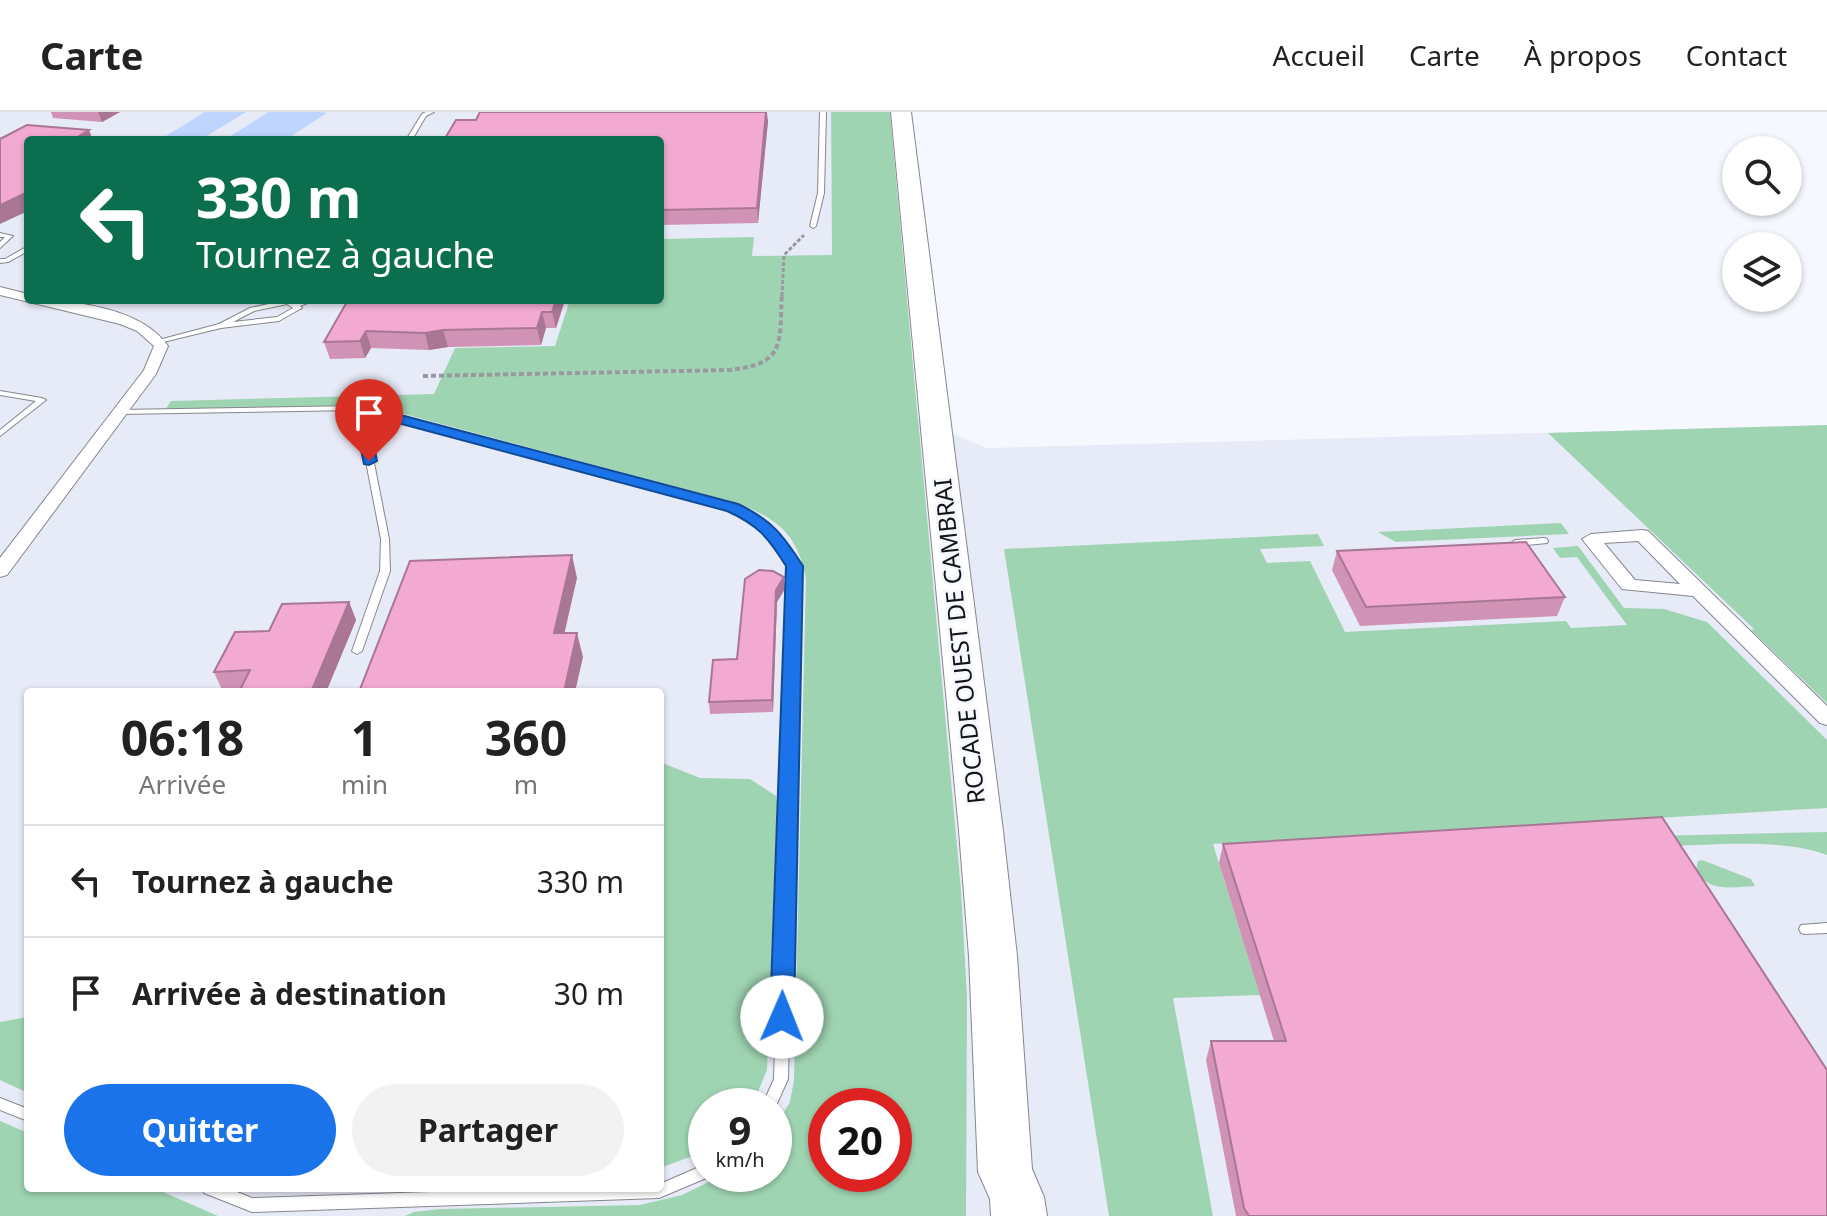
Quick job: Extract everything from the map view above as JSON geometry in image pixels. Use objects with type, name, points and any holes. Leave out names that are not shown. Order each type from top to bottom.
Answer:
[{"type":"highway","name":"ROCADE OUEST DE CAMBRAI","points":[[901,112],[983,846],[993,956],[1005,1201]]},
{"type":"street","points":[[0,291],[24,297]]},
{"type":"street","points":[[0,571],[154,365],[160,352],[159,341],[152,331],[139,325],[53,304]]},
{"type":"street","points":[[1699,591],[1629,585],[1591,539],[1642,535],[1699,591],[1827,718]]},
{"type":"lane","points":[[411,136],[424,115],[431,112]]},
{"type":"lane","points":[[813,226],[821,193],[823,112]]},
{"type":"lane","points":[[0,235],[10,236],[0,246]]},
{"type":"lane","points":[[0,261],[6,261],[24,250]]},
{"type":"lane","points":[[221,326],[272,304]]},
{"type":"lane","points":[[159,341],[221,326],[279,319],[296,312],[296,305],[299,304]]},
{"type":"lane","points":[[0,393],[42,400],[0,434]]},
{"type":"lane","points":[[357,651],[385,571],[385,539],[359,408]]},
{"type":"lane","points":[[119,412],[359,408],[732,507],[757,519],[777,537],[794,566],[781,1079],[777,1088]]},
{"type":"lane","points":[[1497,544],[1544,541]]},
{"type":"lane","points":[[1805,929],[1827,928]]},
{"type":"lane","points":[[0,1104],[24,1113]]},
{"type":"lane","points":[[664,1189],[688,1179]]},
{"type":"lane","points":[[219,1192],[252,1205],[643,1192]]},
{"type":"path","points":[[423,376],[729,370],[762,364],[779,346],[784,255],[813,226]]},
{"type":"shaded area","points":[[0,112],[831,112],[833,384],[987,448],[1827,425],[1827,1216],[0,1216]]},
{"type":"green space","points":[[831,112],[890,112],[961,890],[967,997],[966,1216],[405,1216],[440,1209],[640,1205],[688,1192],[792,1192],[806,578],[802,563],[784,530],[764,515],[737,503],[389,410],[367,407],[165,410],[171,401],[434,394],[455,348],[555,346],[569,304],[664,304],[664,239],[754,237],[752,256],[832,255]]},
{"type":"green space","points":[[1827,425],[1827,703],[1751,630],[1754,629],[1548,433]]},
{"type":"green space","points":[[1561,523],[1569,534],[1396,542],[1378,532]]},
{"type":"green space","points":[[1318,534],[1324,546],[1260,549],[1267,563],[1310,561],[1345,632],[1566,621],[1571,628],[1627,625],[1577,557],[1560,558],[1553,548],[1578,546],[1624,608],[1664,609],[1707,622],[1827,740],[1827,808],[1213,844],[1260,995],[1173,998],[1213,1216],[1109,1216],[1004,549]]},
{"type":"green space","points":[[664,764],[700,778],[750,779],[776,796],[767,1070],[760,1088],[688,1088],[688,1158],[664,1167]]},
{"type":"green space","points":[[1827,832],[1827,855],[1807,849],[1765,844],[1658,846],[1651,836]]},
{"type":"green space","points":[[1698,861],[1751,879],[1755,886],[1722,887],[1707,882],[1696,870]]},
{"type":"green space","points":[[24,1018],[24,1091],[0,1080],[0,1022]]},
{"type":"green space","points":[[0,1121],[24,1131],[24,1192],[163,1192],[218,1216],[0,1216]]},
{"type":"water","points":[[205,112],[246,112],[207,136],[166,136]]},
{"type":"water","points":[[269,112],[327,113],[291,136],[230,136]]},
{"type":"building","points":[[480,112],[766,112],[757,208],[664,210],[664,136],[446,136],[456,120],[476,120]]},
{"type":"building","points":[[27,125],[89,130],[79,136],[24,136],[24,194],[0,205],[0,139]]},
{"type":"building","points":[[346,304],[555,304],[552,312],[542,312],[537,328],[425,333],[366,331],[360,341],[324,342]]},
{"type":"building","points":[[1526,542],[1565,597],[1366,607],[1337,551]]},
{"type":"building","points":[[572,555],[554,633],[577,633],[565,688],[361,688],[410,561]]},
{"type":"building","points":[[759,570],[773,571],[784,577],[776,590],[772,700],[709,702],[713,660],[737,659],[745,579]]},
{"type":"building","points":[[349,602],[313,688],[241,688],[250,670],[214,672],[235,632],[269,631],[282,604]]},
{"type":"building","points":[[1662,817],[1827,1070],[1827,1216],[1249,1216],[1244,1208],[1211,1041],[1286,1041],[1223,844]]},
{"type":"route","points":[[369,461],[359,408],[732,507],[757,519],[777,537],[794,566],[782,1017]]}]
